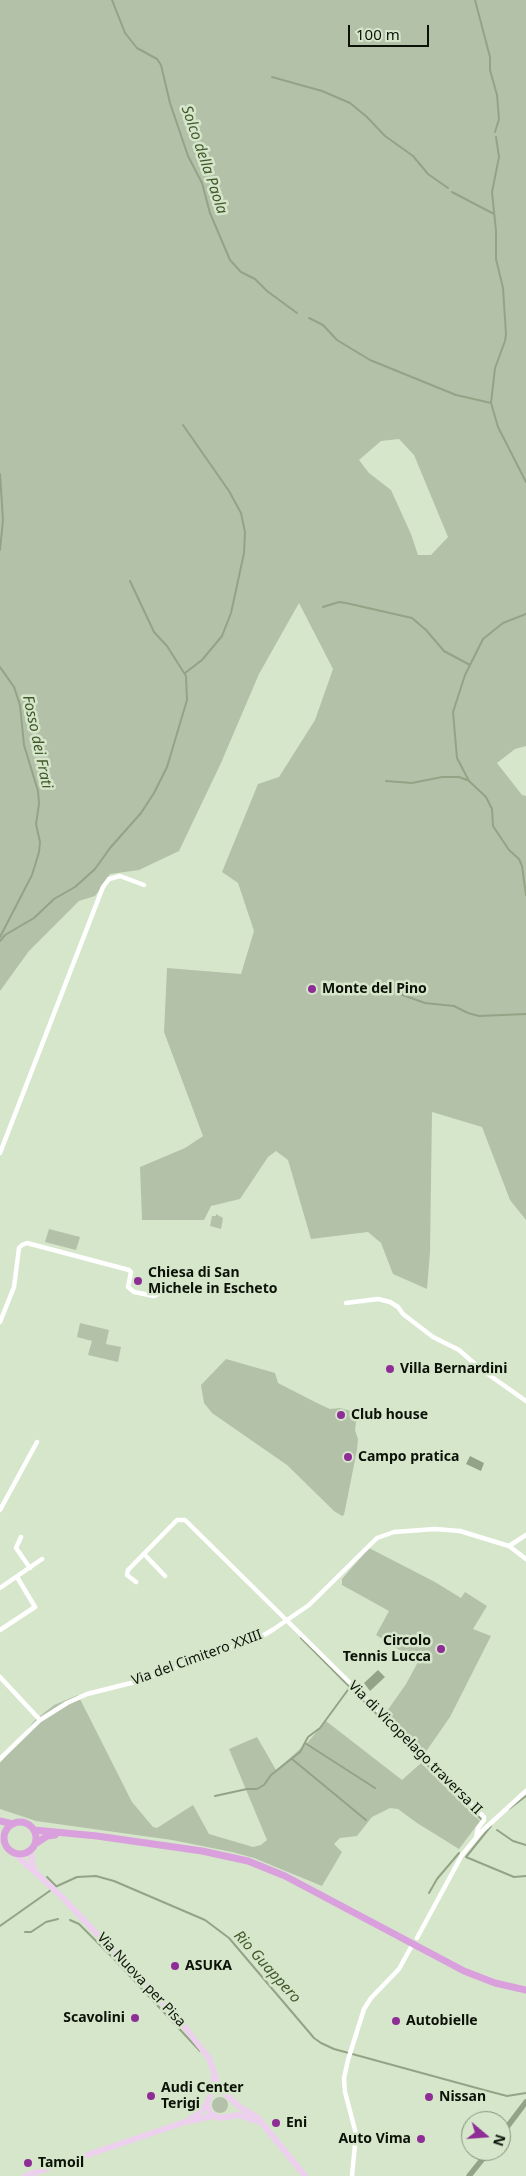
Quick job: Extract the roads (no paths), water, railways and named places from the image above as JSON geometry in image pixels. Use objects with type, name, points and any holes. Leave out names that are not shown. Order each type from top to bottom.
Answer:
[{"type":"main road","points":[[0,1821],[13,1824],[24,1822],[34,1830],[97,1836],[194,1850],[248,1861],[285,1876],[464,1971],[495,1983],[526,1990]]},
{"type":"main road","points":[[4,1838],[7,1830],[13,1824]]},
{"type":"main road","points":[[0,1830],[7,1847],[36,1872]]},
{"type":"main road","points":[[34,1830],[36,1838],[33,1847],[32,1867],[36,1872]]},
{"type":"main road","points":[[14,1853],[22,1854],[47,1836],[61,1833]]},
{"type":"main road","name":"Via Nuova per Pisa","points":[[36,1872],[179,2020],[205,2052],[218,2085],[223,2092]]},
{"type":"main road","points":[[213,2116],[208,2110],[208,2101],[213,2087],[214,2073]]},
{"type":"main road","points":[[185,2122],[199,2113],[215,2093],[223,2092],[240,2108],[257,2116],[306,2176]]},
{"type":"main road","points":[[227,2116],[233,2108],[232,2101]]},
{"type":"main road","points":[[25,2176],[185,2122],[213,2116],[219,2118],[246,2116],[265,2127]]},
{"type":"street","points":[[0,1153],[103,887],[109,879],[120,876],[144,885]]},
{"type":"street","points":[[0,1322],[14,1287],[20,1248],[22,1244],[27,1243],[129,1270],[132,1272],[128,1287],[134,1292],[154,1296],[162,1292],[179,1292]]},
{"type":"street","points":[[346,1303],[378,1299],[390,1302],[433,1337],[459,1350],[482,1370],[526,1401]]},
{"type":"street","points":[[0,1510],[37,1442]]},
{"type":"street","points":[[136,1582],[127,1573],[177,1520],[185,1520],[286,1621]]},
{"type":"street","name":"Via del Cimitero XXIII","points":[[0,1759],[53,1710],[86,1694],[135,1682],[259,1638],[309,1605],[370,1542],[385,1534],[417,1530],[460,1532],[510,1546]]},
{"type":"street","points":[[526,1536],[510,1546],[526,1560]]},
{"type":"street","points":[[21,1537],[16,1548],[30,1568]]},
{"type":"street","points":[[144,1554],[165,1576]]},
{"type":"street","points":[[0,1588],[42,1559]]},
{"type":"street","points":[[0,1630],[36,1607],[17,1577]]},
{"type":"street","name":"Via di Vicopelago traversa II","points":[[286,1621],[484,1817],[478,1828],[476,1838]]},
{"type":"street","points":[[0,1677],[40,1720]]},
{"type":"street","points":[[417,1938],[451,1874],[476,1838],[526,1791]]},
{"type":"street","points":[[352,2176],[356,2134],[345,2092],[344,2078],[352,2043],[364,2009],[371,1998],[399,1969],[411,1948]]},
{"type":"waterway","name":"Solco della Paola","points":[[112,0],[125,33],[137,48],[157,59],[161,65],[170,103],[188,156],[202,183],[210,213],[230,260],[241,272],[255,279],[267,291],[297,313]]},
{"type":"waterway","points":[[475,0],[490,57],[490,70],[497,95],[499,119],[495,132]]},
{"type":"waterway","points":[[272,77],[322,91],[350,103],[385,136],[413,156],[428,174],[448,188]]},
{"type":"waterway","points":[[496,137],[499,157],[492,192],[496,231],[496,259],[503,288],[506,334],[495,368],[491,403],[498,427],[526,482]]},
{"type":"waterway","points":[[452,192],[494,214]]},
{"type":"waterway","name":"Solco della Paola","points":[[309,318],[323,325],[337,340],[370,360],[456,395],[491,403]]},
{"type":"waterway","points":[[183,425],[229,491],[241,513],[245,532],[244,553],[231,613],[222,636],[202,660],[185,673]]},
{"type":"waterway","name":"Fosso dei Frati","points":[[0,474],[3,520],[0,550]]},
{"type":"waterway","points":[[0,941],[5,935],[34,918],[54,899],[75,887],[95,869],[110,848],[141,813],[167,767],[187,700],[186,676],[167,646],[154,632],[130,581]]},
{"type":"waterway","points":[[323,607],[339,602],[412,618],[426,630],[444,651],[470,665]]},
{"type":"waterway","points":[[526,614],[503,623],[483,639],[465,675],[453,712],[457,758],[469,781],[486,797],[492,809],[493,826],[509,850],[519,859],[522,866],[526,895]]},
{"type":"waterway","name":"Fosso dei Frati","points":[[0,667],[14,687],[20,705],[24,745],[38,791],[39,804],[36,824],[40,842],[32,875],[0,937]]},
{"type":"waterway","points":[[386,781],[412,783],[442,777],[459,777],[467,780]]},
{"type":"waterway","points":[[400,994],[425,1003],[454,1006],[479,1016],[526,1014]]},
{"type":"waterway","points":[[301,1638],[482,1820]]},
{"type":"waterway","points":[[215,1796],[247,1789],[257,1789],[264,1785],[271,1775],[300,1752],[308,1737],[320,1728],[350,1687]]},
{"type":"waterway","points":[[305,1743],[375,1788]]},
{"type":"waterway","points":[[292,1759],[366,1820]]},
{"type":"waterway","points":[[509,1809],[526,1796]]},
{"type":"waterway","points":[[466,1857],[491,1826]]},
{"type":"waterway","points":[[497,1830],[513,1841],[526,1845]]},
{"type":"waterway","points":[[429,1893],[437,1879],[459,1853]]},
{"type":"waterway","points":[[466,1857],[514,1877],[526,1876]]},
{"type":"waterway","name":"Rio Guappero","points":[[55,1887],[77,1877],[96,1876],[114,1881],[205,1920],[229,1938],[314,2038],[334,2049],[507,2096],[526,2093]]},
{"type":"waterway","name":"Fosso dei Frati","points":[[47,1877],[56,1886]]},
{"type":"waterway","name":"Rio Guappero","points":[[0,1926],[51,1890]]},
{"type":"waterway","points":[[25,1932],[31,1932],[46,1922],[58,1919]]},
{"type":"waterway","points":[[70,1920],[79,1924],[114,1959],[200,2051]]},
{"type":"waterway","points":[[511,2122],[526,2102]]},
{"type":"waterway","points":[[469,2176],[481,2161]]},
{"type":"place","name":"Monte del Pino","points":[[312,989]]},
{"type":"place","name":"Chiesa di San Michele in Escheto","points":[[138,1281]]},
{"type":"place","name":"Villa Bernardini","points":[[390,1369]]},
{"type":"place","name":"Club house","points":[[341,1415]]},
{"type":"place","name":"Campo pratica","points":[[348,1457]]},
{"type":"place","name":"Circolo Tennis Lucca","points":[[441,1649]]},
{"type":"place","name":"ASUKA","points":[[175,1966]]},
{"type":"place","name":"Scavolini","points":[[135,2018]]},
{"type":"place","name":"Autobielle","points":[[396,2021]]},
{"type":"place","name":"Audi Center Terigi","points":[[151,2096]]},
{"type":"place","name":"Nissan","points":[[429,2097]]},
{"type":"place","name":"Eni","points":[[276,2123]]},
{"type":"place","name":"Auto Vima","points":[[421,2139]]},
{"type":"place","name":"Tamoil","points":[[28,2163]]}]
